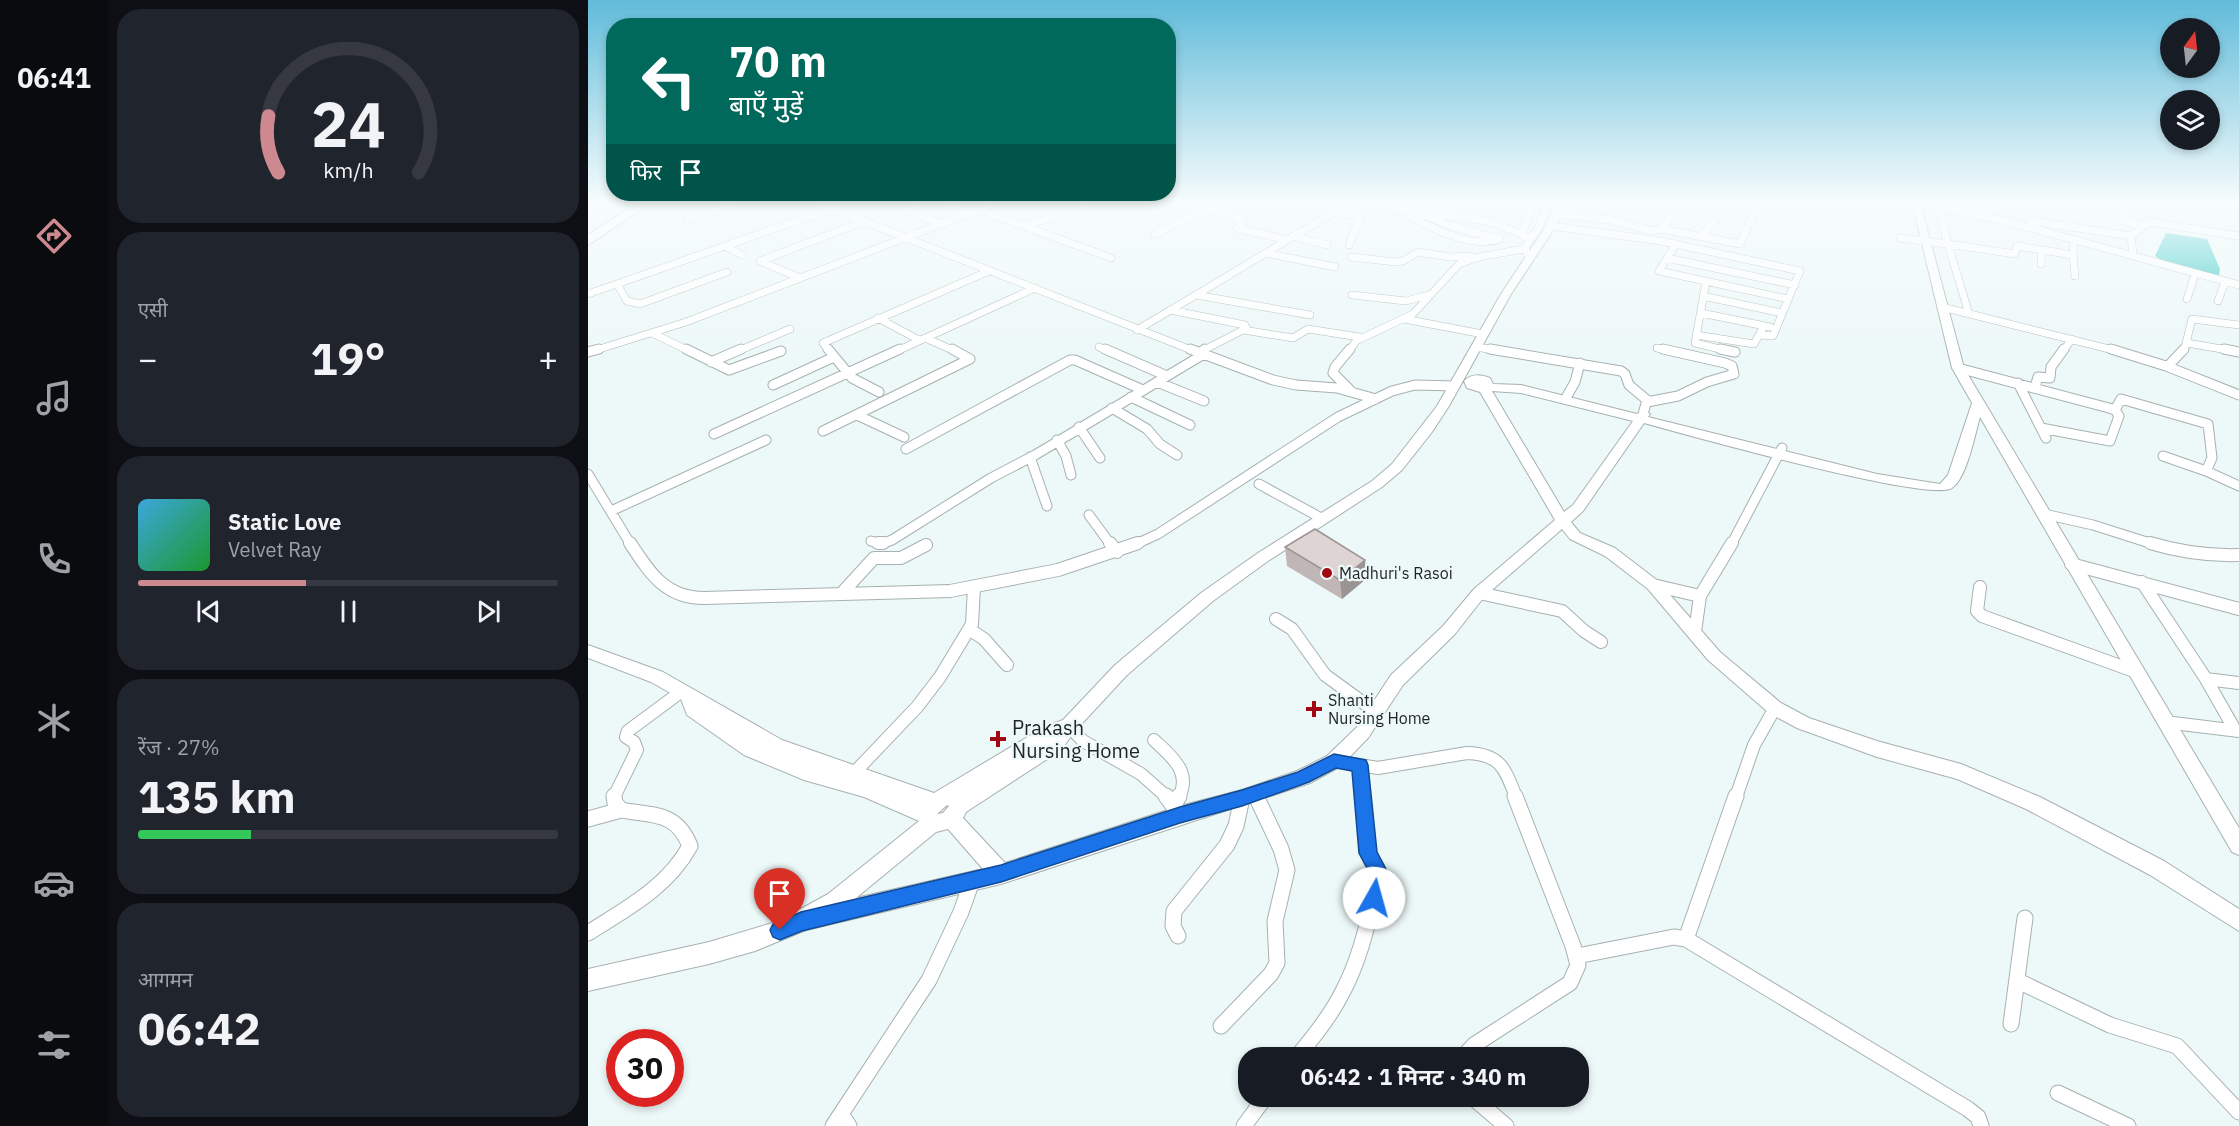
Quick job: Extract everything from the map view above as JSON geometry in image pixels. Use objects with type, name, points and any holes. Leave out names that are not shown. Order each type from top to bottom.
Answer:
[{"type":"street","points":[[588,294],[701,255]]},
{"type":"street","points":[[777,255],[760,261],[800,278]]},
{"type":"street","points":[[588,352],[621,344],[864,255]]},
{"type":"street","points":[[950,255],[1137,330],[1279,382],[1352,392],[1376,399]]},
{"type":"street","points":[[1103,255],[1112,258]]},
{"type":"street","points":[[1137,330],[1262,255]]},
{"type":"street","points":[[1273,255],[1335,267]]},
{"type":"street","points":[[1351,257],[1396,262],[1413,255]]},
{"type":"street","points":[[1434,255],[1450,257],[1504,255]]},
{"type":"street","points":[[588,980],[615,976],[715,952],[759,939],[801,921],[840,897],[941,810],[1055,745],[1069,726],[1121,670],[1207,597],[1263,557],[1377,484],[1397,467],[1428,429],[1455,386],[1527,255]]},
{"type":"street","points":[[1668,255],[1659,271],[1788,299]]},
{"type":"street","points":[[1682,261],[1686,255]]},
{"type":"street","points":[[1726,255],[1798,270],[1800,273],[1771,337],[1760,335]]},
{"type":"street","points":[[1929,255],[1958,368],[2134,671],[2239,846]]},
{"type":"street","points":[[1951,255],[1969,314]]},
{"type":"street","points":[[2041,264],[2042,255]]},
{"type":"street","points":[[2073,255],[2075,276]]},
{"type":"street","points":[[2133,255],[2239,285]]},
{"type":"street","points":[[1352,392],[1333,373],[1335,367],[1358,340],[1416,311],[1459,264],[1482,256]]},
{"type":"street","points":[[1666,258],[1795,285]]},
{"type":"street","points":[[879,392],[854,379],[850,371],[834,357],[824,342],[989,270]]},
{"type":"street","points":[[617,284],[627,301],[640,304],[727,272]]},
{"type":"street","points":[[1729,286],[1738,273]]},
{"type":"street","points":[[2187,299],[2195,274]]},
{"type":"street","points":[[1706,282],[1695,343],[1700,346],[1735,352]]},
{"type":"street","points":[[2218,301],[2224,282]]},
{"type":"street","points":[[714,434],[1035,288]]},
{"type":"street","points":[[1352,295],[1406,302],[1430,294]]},
{"type":"street","points":[[1757,308],[1764,294]]},
{"type":"street","points":[[1196,295],[1310,315]]},
{"type":"street","points":[[1703,296],[1782,313]]},
{"type":"street","points":[[1942,307],[2169,365],[2239,395]]},
{"type":"street","points":[[1170,310],[1293,338],[1300,336],[1305,329],[1310,329],[1354,335],[1359,337],[1358,340]]},
{"type":"street","points":[[1696,335],[1754,344],[1760,335],[1767,310]]},
{"type":"street","points":[[1701,313],[1776,328]]},
{"type":"street","points":[[823,431],[970,359],[878,318]]},
{"type":"street","points":[[1404,319],[1483,334]]},
{"type":"street","points":[[2169,365],[2184,351],[2193,319],[2239,325]]},
{"type":"street","points":[[1736,342],[1744,322]]},
{"type":"street","points":[[711,362],[790,329]]},
{"type":"street","points":[[871,541],[881,544],[892,540],[991,478],[1157,382],[1202,353],[1247,329]]},
{"type":"street","points":[[652,333],[726,370],[733,370],[781,351]]},
{"type":"street","points":[[2035,387],[2038,377],[2050,378],[2051,367],[2072,339]]},
{"type":"street","points":[[2187,343],[2239,352]]},
{"type":"street","points":[[1099,347],[1167,376]]},
{"type":"street","points":[[1476,347],[1623,372],[1643,412]]},
{"type":"street","points":[[801,921],[1001,874],[1177,810],[1249,796],[1303,777],[1334,761],[1362,733],[1397,680],[1449,630],[1479,593],[1578,508],[1643,412],[1734,374],[1732,366],[1725,363],[1658,348]]},
{"type":"street","points":[[773,385],[834,357]]},
{"type":"street","points":[[906,449],[1014,388],[1071,359],[1143,390]]},
{"type":"street","points":[[1467,363],[1562,520],[1575,536]]},
{"type":"street","points":[[1567,396],[1575,382],[1580,363]]},
{"type":"street","points":[[1958,368],[2115,410],[2119,416],[2110,441],[2041,428]]},
{"type":"street","points":[[1157,382],[1204,401]]},
{"type":"street","points":[[1480,383],[1567,396],[1643,412],[1877,478],[1927,488],[1941,488],[1955,476],[1978,403]]},
{"type":"street","points":[[588,474],[646,565],[663,584],[676,594],[696,598],[713,598],[950,591],[1058,570],[1117,552],[1158,534],[1338,417],[1376,399],[1415,385],[1455,386],[1480,383],[1643,412]]},
{"type":"street","points":[[2018,383],[2046,438]]},
{"type":"street","points":[[1131,397],[1190,425]]},
{"type":"street","points":[[2115,410],[2121,399],[2208,424],[2212,455],[2206,471]]},
{"type":"street","points":[[1112,408],[1147,429],[1156,440],[1177,455]]},
{"type":"street","points":[[857,415],[904,437]]},
{"type":"street","points":[[1079,427],[1100,458]]},
{"type":"street","points":[[611,511],[766,440]]},
{"type":"street","points":[[1057,440],[1066,456],[1071,475]]},
{"type":"street","points":[[1695,632],[1700,596],[1748,516],[1781,450]]},
{"type":"street","points":[[2163,456],[2206,471],[2239,486]]},
{"type":"street","points":[[1030,457],[1047,506]]},
{"type":"street","points":[[1259,483],[1323,519]]},
{"type":"street","points":[[2044,513],[2077,519],[2193,554],[2222,557],[2239,555]]},
{"type":"street","points":[[1089,515],[1117,552]]},
{"type":"street","points":[[1545,535],[1575,536],[1610,552],[1653,585],[1714,656],[1775,708],[1803,723],[1866,745],[1961,772],[2033,803],[2157,868],[2233,913]]},
{"type":"street","points":[[842,593],[874,558],[901,558],[926,545]]},
{"type":"street","points":[[2071,563],[2239,609]]},
{"type":"street","points":[[2142,582],[2237,730]]},
{"type":"street","points":[[1653,585],[1700,596]]},
{"type":"street","points":[[855,772],[935,684],[974,617],[974,587]]},
{"type":"street","points":[[1980,587],[1977,611],[1982,616],[2134,671]]},
{"type":"street","points":[[1479,593],[1562,611],[1584,631],[1601,642]]},
{"type":"street","points":[[1276,619],[1292,629],[1324,675],[1376,712]]},
{"type":"street","points":[[969,629],[984,639],[1007,664]]},
{"type":"street","points":[[588,651],[657,677],[776,745],[855,772],[941,810],[1001,874]]},
{"type":"street","points":[[2206,679],[2239,683]]},
{"type":"street","points":[[686,693],[693,710],[750,750],[804,772],[941,810]]},
{"type":"street","points":[[621,810],[615,803],[614,796],[637,750],[634,742],[626,737],[626,734],[632,727],[686,693]]},
{"type":"street","points":[[1686,939],[1754,745],[1775,708]]},
{"type":"street","points":[[2165,722],[2237,730]]},
{"type":"street","points":[[1069,726],[1081,742],[1098,749],[1146,777],[1168,796],[1177,810]]},
{"type":"street","points":[[1154,740],[1178,764],[1185,782],[1177,810]]},
{"type":"street","points":[[1334,761],[1378,768],[1467,753],[1492,756],[1506,772],[1577,956],[1578,974],[1570,983],[1472,1047]]},
{"type":"street","points":[[1304,1047],[1333,1010],[1347,984],[1357,958],[1380,878],[1368,853],[1360,765]]},
{"type":"street","points":[[1178,936],[1173,926],[1174,911],[1227,845],[1249,796]]},
{"type":"street","points":[[1221,1026],[1271,974],[1277,963],[1275,921],[1287,870],[1281,849],[1249,796]]},
{"type":"street","points":[[588,819],[621,810],[650,813],[676,822],[686,832],[690,846],[679,865],[649,892],[588,933]]},
{"type":"street","points":[[842,1122],[929,980],[961,912],[972,881]]},
{"type":"street","points":[[2011,1024],[2025,918]]},
{"type":"street","points":[[1577,956],[1674,937],[1686,939],[1968,1109],[1978,1117],[1981,1126]]},
{"type":"street","points":[[2018,981],[2111,1026],[2138,1035],[2168,1041],[2177,1046],[2239,1112]]},
{"type":"street","points":[[2058,1093],[2128,1126]]},
{"type":"street","points":[[1244,1126],[1258,1107]]},
{"type":"street","points":[[1484,1107],[1506,1126]]},
{"type":"water","points":[[2214,255],[2220,269],[2219,276],[2164,262],[2155,256]]},
{"type":"building","points":[[1315,529],[1365,560],[1340,580],[1285,547]]},
{"type":"place","name":"Madhuri's Rasoi","points":[[1327,573]]},
{"type":"place","name":"Shanti Nursing Home","points":[[1314,709]]},
{"type":"place","name":"Prakash Nursing Home","points":[[998,739]]},
{"type":"route","points":[[780,930],[801,921],[1001,874],[1180,815],[1220,806],[1303,777],[1334,761],[1360,765],[1368,853],[1380,878],[1374,898]]}]
